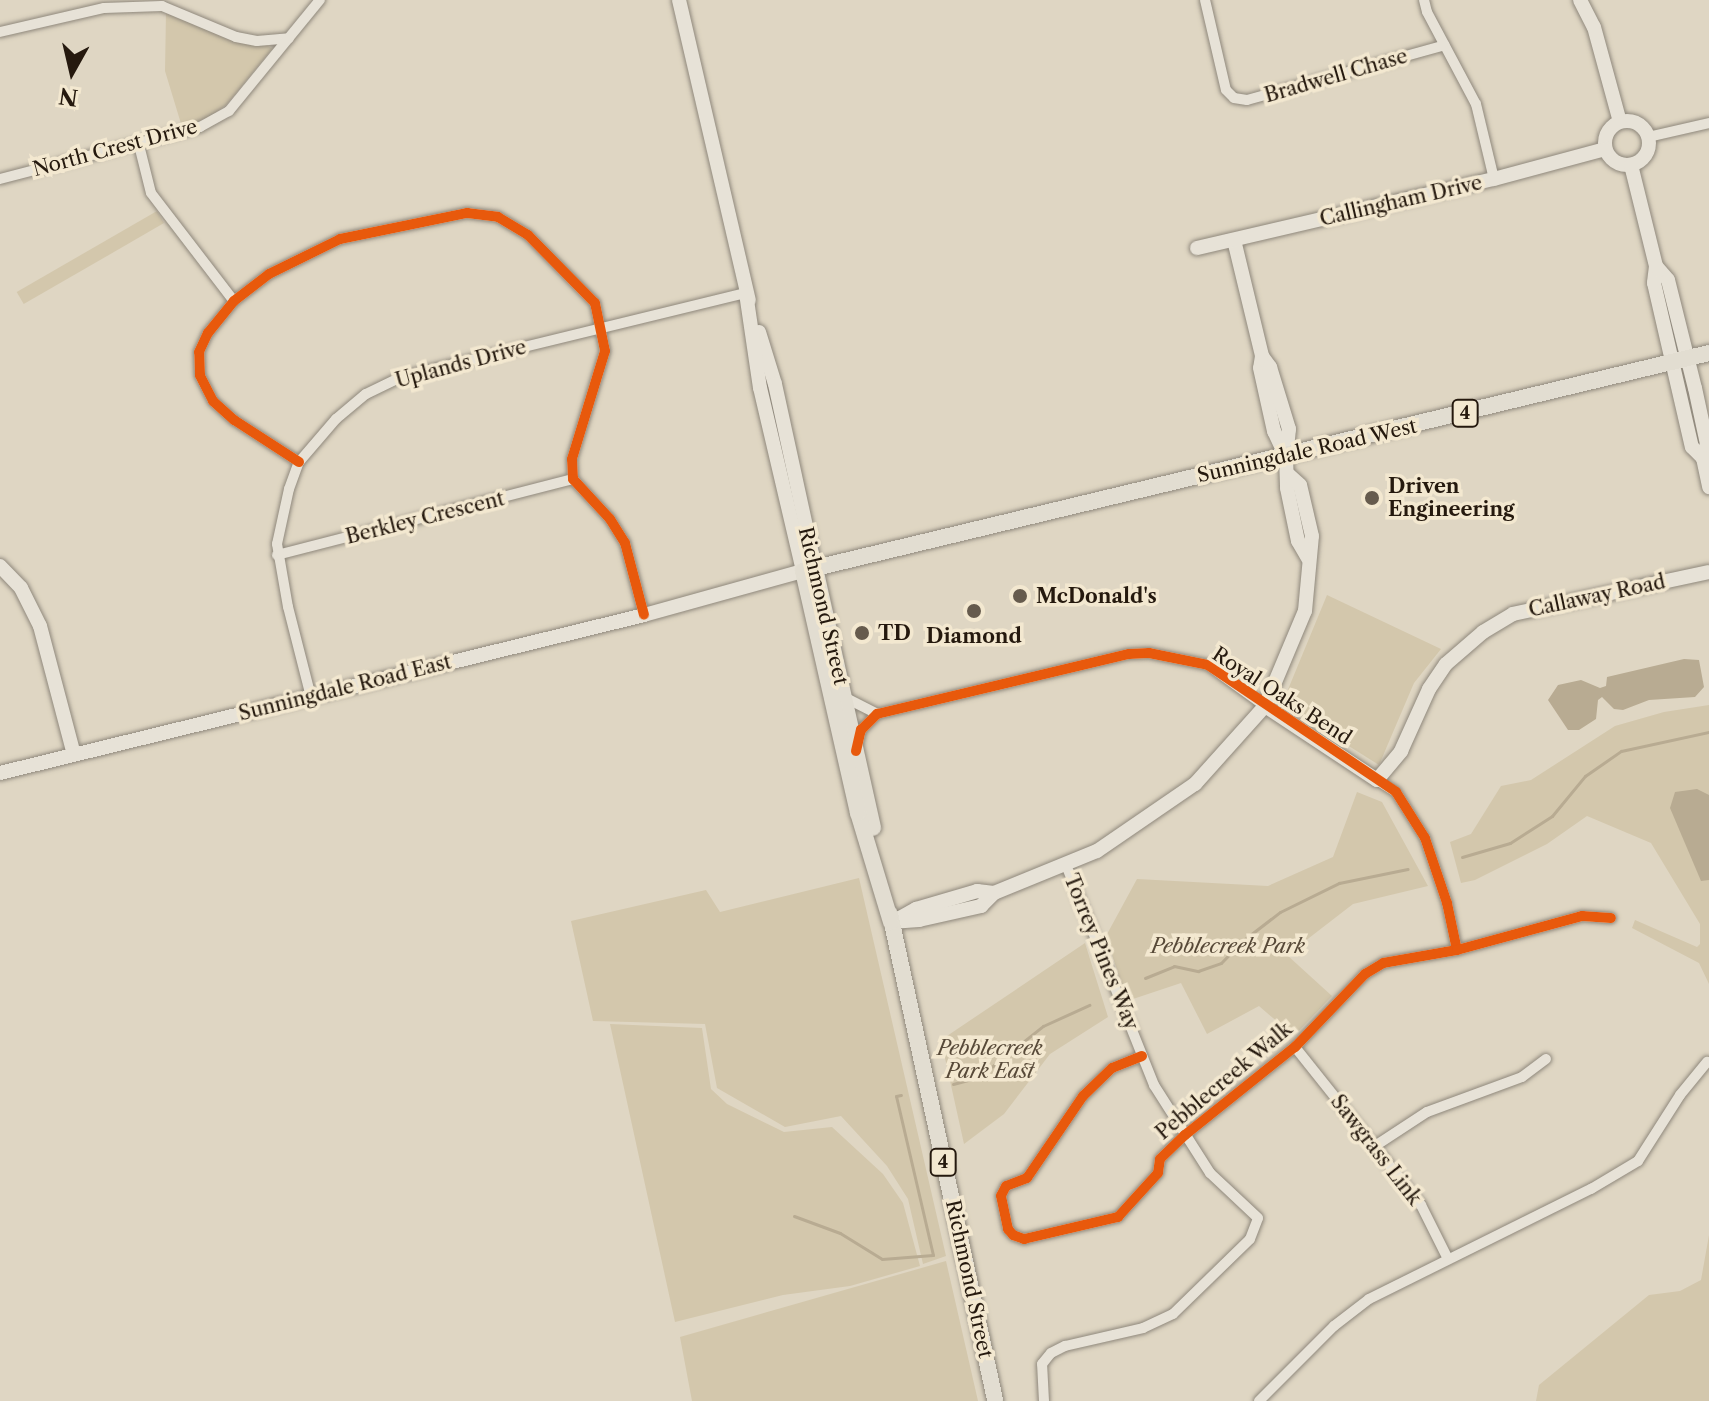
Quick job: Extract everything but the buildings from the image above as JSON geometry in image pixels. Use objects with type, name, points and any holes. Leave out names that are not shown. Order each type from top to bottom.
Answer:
[{"type":"main road","name":"Sunningdale Road West","points":[[810,574],[1709,353]]},
{"type":"main road","name":"Richmond Street","points":[[810,574],[844,697],[995,1401]]},
{"type":"main road","name":"Richmond Street","points":[[810,574],[858,813],[891,922]]},
{"type":"street","name":"North Crest Drive","points":[[0,179],[200,127],[229,111],[320,0]]},
{"type":"street","name":"Richmond Street","points":[[679,0],[746,293],[775,384],[810,574]]},
{"type":"street","name":"Bradwell Chase","points":[[1205,0],[1226,90],[1234,98],[1247,100],[1445,45]]},
{"type":"street","points":[[1424,0],[1476,104],[1494,179]]},
{"type":"street","points":[[1580,0],[1594,27],[1620,122]]},
{"type":"street","points":[[0,32],[104,8],[162,6],[236,37],[257,41],[289,38]]},
{"type":"street","points":[[1620,122],[1637,124],[1648,137],[1644,158],[1631,165],[1615,162],[1605,149],[1607,133],[1620,122]]},
{"type":"street","points":[[1648,137],[1709,123]]},
{"type":"street","points":[[139,145],[151,193],[234,301]]},
{"type":"street","name":"Callingham Drive","points":[[1197,248],[1494,179],[1605,149]]},
{"type":"street","points":[[1631,165],[1656,266],[1654,283],[1680,360],[1692,447],[1703,458],[1709,487]]},
{"type":"street","points":[[299,462],[234,420],[213,401],[200,375],[199,352],[208,333],[234,301],[269,274],[340,239],[467,213],[498,217],[528,235],[595,303],[605,351],[572,459],[573,479],[610,519],[625,543],[644,615]]},
{"type":"street","points":[[891,922],[916,909],[977,891],[994,893],[1097,851],[1195,784],[1265,706],[1305,611],[1308,558],[1298,541],[1287,488],[1289,429],[1270,367],[1262,356],[1234,240]]},
{"type":"street","name":"Uplands Drive","points":[[311,697],[277,555],[289,489],[299,462],[336,419],[366,394],[401,377],[746,293]]},
{"type":"street","name":"Berkley Crescent","points":[[277,555],[573,479]]},
{"type":"street","points":[[0,566],[21,588],[40,626],[74,755]]},
{"type":"street","name":"Callaway Road","points":[[1377,780],[1401,751],[1429,689],[1446,664],[1483,632],[1513,614],[1709,572]]},
{"type":"street","name":"Sunningdale Road East","points":[[0,773],[810,574]]},
{"type":"street","name":"Royal Oaks Bend","points":[[877,714],[1129,654],[1149,653],[1208,665],[1396,792],[1425,838],[1447,903],[1457,950]]},
{"type":"street","points":[[844,697],[877,714],[861,730],[856,751]]},
{"type":"street","name":"Torrey Pines Way","points":[[1044,1401],[1042,1364],[1051,1353],[1065,1346],[1143,1328],[1173,1314],[1256,1230],[1258,1218],[1252,1209],[1210,1173],[1154,1085],[1065,863]]},
{"type":"street","name":"Pebblecreek Walk","points":[[1142,1056],[1112,1068],[1083,1096],[1027,1178],[1006,1186],[1001,1196],[1008,1229],[1024,1239],[1118,1217],[1158,1173],[1160,1159],[1185,1135],[1295,1047],[1365,974],[1383,963],[1457,950],[1582,916],[1611,918]]},
{"type":"street","name":"Sawgrass Link","points":[[1295,1047],[1421,1205],[1448,1259]]},
{"type":"street","points":[[1375,1146],[1405,1124],[1522,1077],[1546,1059]]},
{"type":"street","points":[[1259,1401],[1334,1326],[1369,1299],[1591,1189],[1638,1161],[1680,1095],[1707,1062]]},
{"type":"green space","points":[[166,13],[236,42],[267,45],[272,49],[227,104],[210,117],[182,127],[165,71]]},
{"type":"green space","points":[[157,211],[164,223],[24,304],[17,292]]},
{"type":"green space","points":[[1327,595],[1441,649],[1414,683],[1379,765],[1282,704]]},
{"type":"green space","points":[[1709,705],[1709,984],[1699,963],[1632,928],[1635,920],[1697,947],[1700,944],[1700,924],[1651,843],[1587,816],[1547,844],[1475,880],[1461,883],[1450,842],[1471,834],[1501,786],[1531,780],[1615,726],[1664,712]]},
{"type":"green space","name":"Pebblecreek Park","points":[[1357,792],[1382,802],[1428,886],[1353,904],[1287,955],[1332,996],[1294,1036],[1259,1006],[1207,1034],[1181,983],[1127,1001],[1106,936],[1137,879],[1268,886],[1333,857]]},
{"type":"green space","points":[[859,878],[946,1256],[923,1264],[908,1199],[887,1166],[841,1116],[785,1127],[717,1088],[705,1024],[593,1021],[571,921],[706,890],[720,912]]},
{"type":"green space","name":"Pebblecreek Park East","points":[[1085,943],[1108,1017],[1050,1054],[1004,1114],[964,1144],[941,1040]]},
{"type":"green space","points":[[610,1024],[702,1028],[711,1089],[727,1104],[784,1132],[832,1127],[883,1174],[903,1203],[920,1266],[850,1286],[783,1295],[675,1322]]},
{"type":"green space","points":[[1709,1235],[1709,1401],[1536,1401],[1539,1385],[1649,1295],[1680,1291],[1701,1280]]},
{"type":"green space","points":[[946,1261],[978,1401],[692,1401],[680,1337]]},
{"type":"shaded area","points":[[1684,659],[1699,660],[1704,687],[1695,697],[1649,700],[1623,710],[1614,709],[1602,697],[1598,700],[1596,719],[1579,730],[1568,730],[1548,700],[1558,685],[1581,680],[1600,688],[1606,686],[1607,677]]},
{"type":"shaded area","points":[[1697,789],[1709,795],[1709,880],[1701,881],[1670,808],[1675,792]]},
{"type":"waterway","points":[[1462,857],[1510,843],[1552,816],[1585,776],[1621,751],[1709,732]]},
{"type":"waterway","points":[[1145,978],[1174,966],[1198,971],[1221,963],[1241,942],[1280,912],[1339,883],[1408,869]]},
{"type":"waterway","points":[[953,1084],[979,1077],[1043,1026],[1089,1005]]},
{"type":"waterway","points":[[794,1216],[840,1233],[882,1259],[933,1255],[896,1096],[901,1095]]},
{"type":"cycle path","points":[[299,462],[234,420],[213,401],[200,375],[199,352],[208,333],[234,301],[269,274],[340,239],[467,213],[498,217],[528,235],[595,303],[605,351],[572,459],[573,479],[610,519],[625,543],[644,615]]},
{"type":"cycle path","points":[[856,751],[861,730],[877,714],[1129,654],[1149,653],[1208,665],[1396,792],[1425,838],[1447,903],[1457,950]]},
{"type":"cycle path","points":[[1142,1056],[1112,1068],[1083,1096],[1027,1178],[1006,1186],[1001,1196],[1008,1229],[1013,1235],[1024,1239],[1118,1217],[1158,1173],[1160,1159],[1185,1135],[1295,1047],[1365,974],[1383,963],[1457,950],[1582,916],[1611,918]]},
{"type":"place","name":"Driven Engineering","points":[[1372,498]]},
{"type":"place","name":"McDonald's","points":[[1020,596]]},
{"type":"place","name":"Diamond","points":[[974,611]]},
{"type":"place","name":"TD","points":[[862,633]]}]
